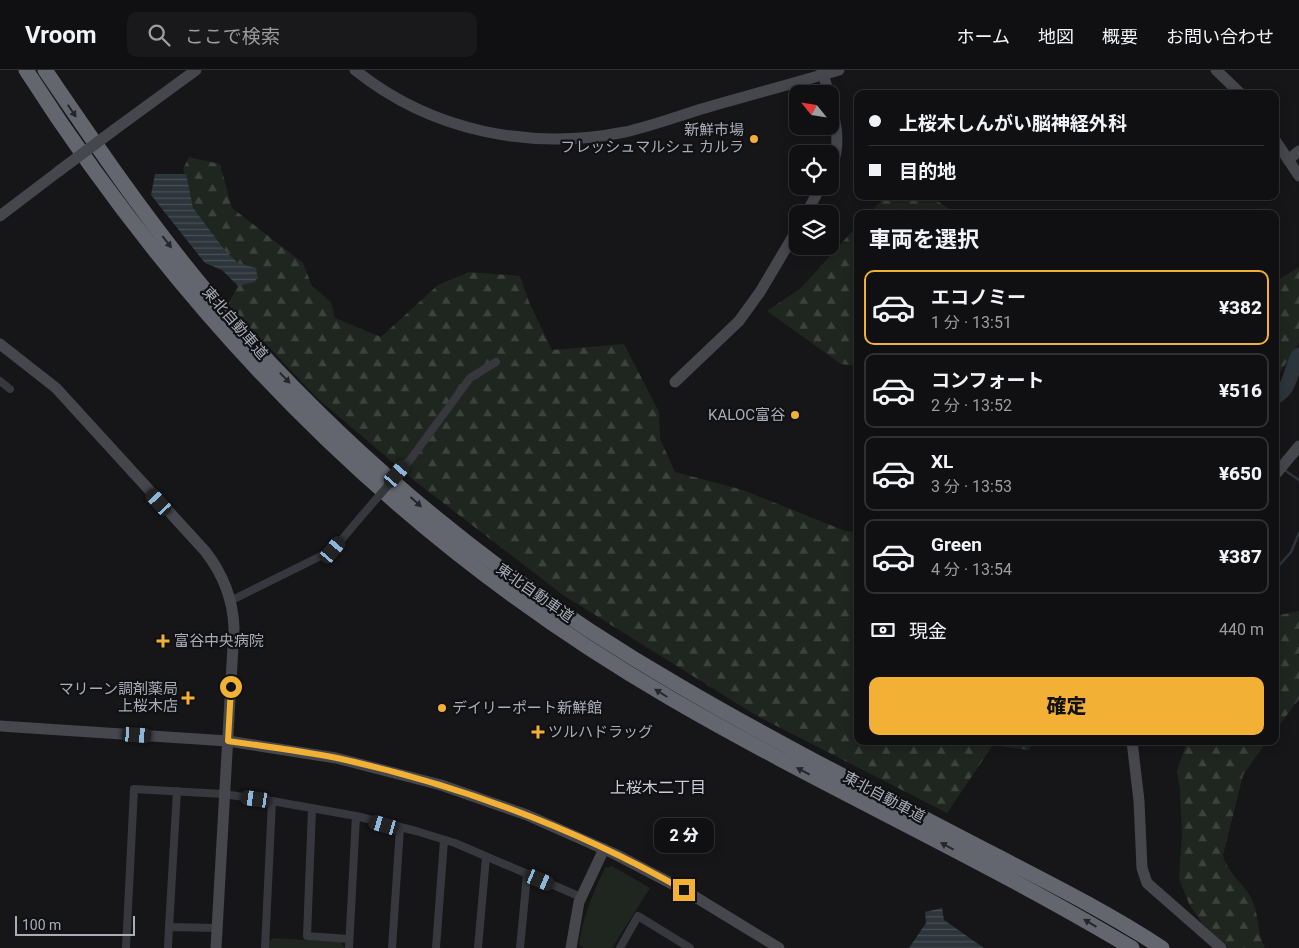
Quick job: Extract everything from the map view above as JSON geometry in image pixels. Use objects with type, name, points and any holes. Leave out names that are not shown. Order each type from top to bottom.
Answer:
[{"type":"highway","name":"東北自動車道","points":[[26,70],[92,168],[152,247],[197,304],[248,361],[304,419],[358,470],[480,572],[594,651],[668,697],[749,742],[1071,912],[1132,948]]},
{"type":"highway","name":"東北自動車道","points":[[45,70],[105,160],[159,231],[210,296],[262,355],[369,459],[434,517],[489,561],[609,644],[677,685],[757,730],[1078,898],[1162,948]]},
{"type":"street","points":[[0,216],[196,70]]},
{"type":"street","points":[[354,70],[392,96],[451,124],[484,133],[534,139],[577,138],[626,132],[823,72],[839,70]]},
{"type":"street","points":[[1216,70],[1237,90]]},
{"type":"street","points":[[823,72],[827,85]]},
{"type":"street","points":[[1279,146],[1299,176]]},
{"type":"street","points":[[1288,160],[1299,151]]},
{"type":"street","points":[[676,382],[739,321],[760,292],[789,243]]},
{"type":"street","points":[[0,344],[56,388],[192,536],[215,564],[230,601],[234,628],[223,794],[216,948]]},
{"type":"street","points":[[230,601],[333,550],[410,460],[470,378],[496,362]]},
{"type":"street","points":[[0,381],[10,389]]},
{"type":"street","points":[[1279,469],[1299,446]]},
{"type":"street","points":[[0,726],[228,741],[336,758],[441,785],[527,814],[604,849],[668,881],[779,948]]},
{"type":"street","points":[[1132,745],[1139,801],[1142,868],[1147,883],[1222,948]]},
{"type":"street","points":[[126,948],[134,789],[223,794],[356,816],[444,840],[581,897]]},
{"type":"street","points":[[168,948],[176,791]]},
{"type":"street","points":[[265,948],[272,801]]},
{"type":"street","points":[[312,809],[307,936],[350,939]]},
{"type":"street","points":[[349,948],[356,816]]},
{"type":"street","points":[[392,948],[400,828]]},
{"type":"street","points":[[436,948],[444,840]]},
{"type":"street","points":[[571,948],[581,897],[604,849]]},
{"type":"street","points":[[478,948],[486,857]]},
{"type":"street","points":[[520,948],[527,875]]},
{"type":"street","points":[[620,948],[638,916],[690,948]]},
{"type":"street","points":[[169,927],[217,928]]},
{"type":"street","points":[[672,948],[677,940]]},
{"type":"green space","points":[[189,157],[220,164],[232,208],[303,263],[312,286],[331,302],[335,318],[381,337],[438,285],[469,272],[520,276],[529,302],[552,350],[624,344],[659,412],[660,439],[675,472],[743,490],[845,531],[854,532],[854,745],[993,745],[947,813],[757,716],[563,595],[416,482],[318,399],[228,304],[238,286],[255,282],[213,239],[199,220],[194,211],[183,169]]},
{"type":"green space","points":[[936,200],[951,210],[873,210],[881,201]]},
{"type":"green space","points":[[854,229],[854,366],[841,364],[767,311],[801,288],[831,255],[839,255],[839,246]]},
{"type":"green space","points":[[1299,267],[1299,343],[1279,374],[1279,280]]},
{"type":"green space","points":[[1299,611],[1299,699],[1279,726],[1279,615]]},
{"type":"green space","points":[[993,745],[1032,745],[1028,750]]},
{"type":"green space","points":[[1186,745],[1264,745],[1243,775],[1223,855],[1228,868],[1253,902],[1262,943],[1265,948],[1229,948],[1202,923],[1190,906],[1179,879],[1182,836],[1180,790],[1177,771]]},
{"type":"green space","points":[[612,866],[650,888],[612,948],[584,948],[579,944],[589,905],[605,868]]},
{"type":"green space","points":[[273,938],[341,942],[345,948],[267,948],[268,943]]},
{"type":"shaded area","points":[[155,174],[186,174],[193,208],[226,252],[238,263],[256,268],[257,276],[255,282],[238,286],[222,270],[205,263],[151,195]]},
{"type":"shaded area","points":[[942,908],[944,920],[984,948],[909,948],[926,923],[925,912]]},
{"type":"waterway","points":[[1279,394],[1288,383],[1299,355]]},
{"type":"waterway","points":[[1286,471],[1299,480]]},
{"type":"waterway","points":[[1279,566],[1291,552],[1299,533]]},
{"type":"place","name":"新鮮市場 フレッシュマルシェ カルラ","points":[[754,139]]},
{"type":"place","name":"KALOC富谷","points":[[795,415]]},
{"type":"place","name":"富谷中央病院","points":[[163,641]]},
{"type":"place","name":"マリーン調剤薬局 上桜木店","points":[[188,698]]},
{"type":"place","name":"デイリーポート新鮮館","points":[[442,708]]},
{"type":"place","name":"ツルハドラッグ","points":[[538,732]]},
{"type":"district","name":"上桜木二丁目","points":[[658,787]]},
{"type":"route","points":[[231,687],[228,741],[336,758],[441,785],[490,801],[527,814],[615,854],[684,890]]}]
